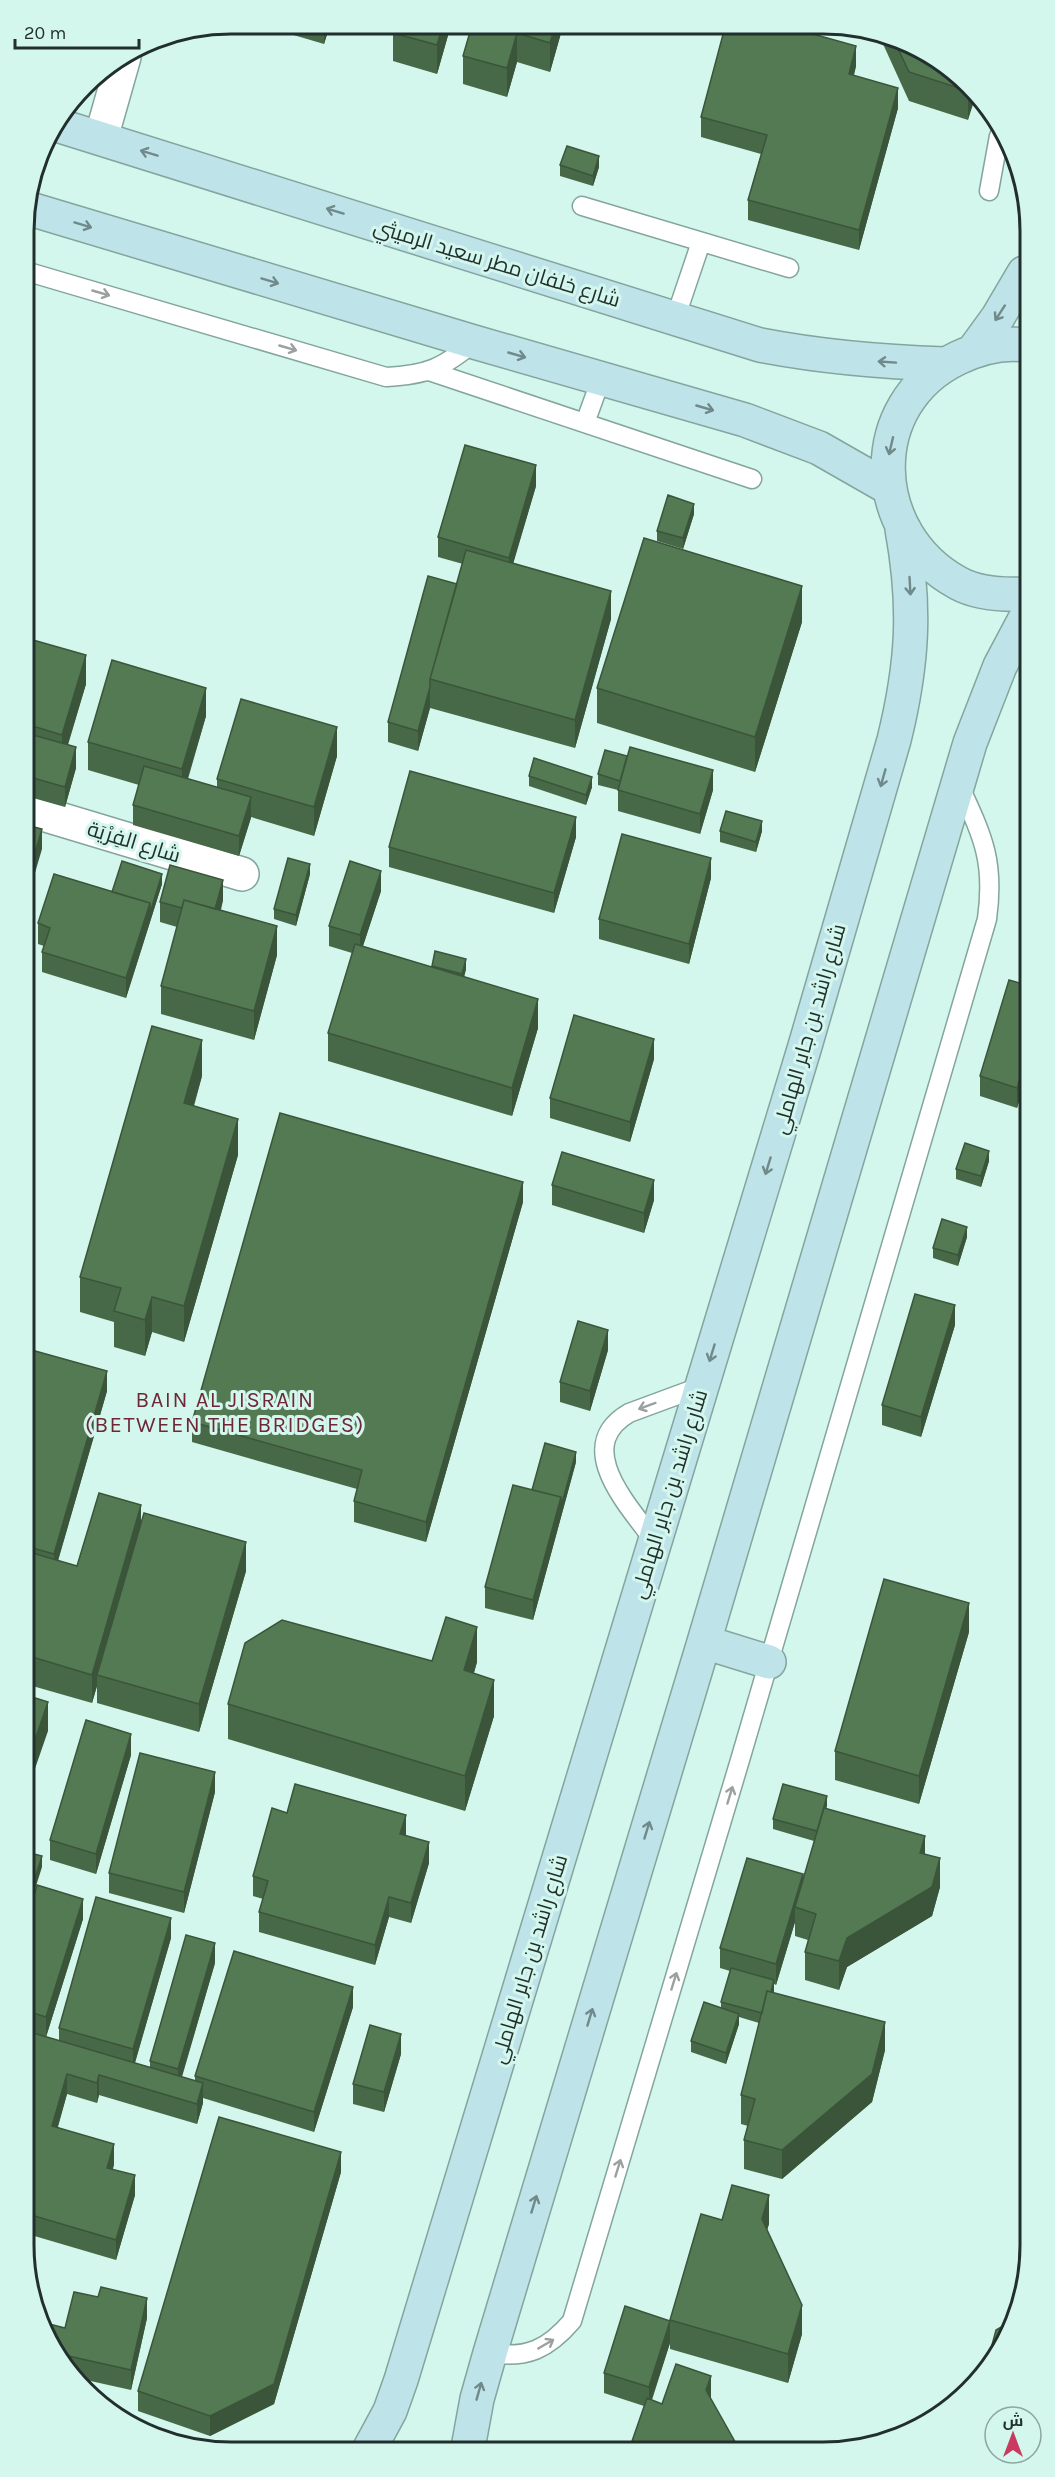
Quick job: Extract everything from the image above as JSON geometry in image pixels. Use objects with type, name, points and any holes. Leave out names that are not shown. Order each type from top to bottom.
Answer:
[{"type":"street","points":[[101,138],[121,69]]},
{"type":"street","name":"شارع خلفان مطر سعيد الرميثي","points":[[65,127],[760,345],[806,354],[867,361],[959,357],[1010,344],[1020,345]]},
{"type":"street","points":[[36,211],[783,432],[846,462],[888,488]]},
{"type":"street","points":[[1020,280],[998,317],[959,357],[918,387],[899,418],[888,452],[888,488],[902,528],[927,561],[960,584],[999,595],[1020,594]]},
{"type":"street","name":"شارع راشد بن جابر الهاملي","points":[[373,2442],[390,2411],[401,2380],[805,1046],[904,698],[911,656],[912,613],[909,571],[902,528]]},
{"type":"street","points":[[469,2442],[477,2399],[490,2353],[704,1642],[958,784],[984,705],[1000,666],[1020,628]]},
{"type":"street","name":"شارع الفِرْيَة","points":[[35,812],[242,874]]},
{"type":"street","points":[[704,1642],[769,1662]]},
{"type":"lane","points":[[989,191],[998,141]]},
{"type":"lane","points":[[582,206],[789,268]]},
{"type":"lane","points":[[675,318],[701,242]]},
{"type":"lane","points":[[35,274],[386,377],[407,376],[429,371],[449,363],[474,342]]},
{"type":"lane","points":[[429,371],[752,479]]},
{"type":"lane","points":[[585,423],[601,379]]},
{"type":"lane","points":[[490,2353],[508,2356],[527,2353],[552,2341],[572,2321],[769,1662],[987,919],[991,874],[987,854],[982,835],[958,784]]},
{"type":"lane","points":[[655,1542],[609,1475],[604,1462],[607,1435],[619,1418],[702,1386]]},
{"type":"building","points":[[397,34],[440,34],[437,45]]},
{"type":"building","points":[[469,34],[517,34],[507,68],[463,56]]},
{"type":"building","points":[[520,34],[553,34],[550,43]]},
{"type":"building","points":[[723,34],[813,34],[856,46],[849,74],[898,88],[859,230],[748,200],[767,135],[701,117]]},
{"type":"building","points":[[899,50],[922,61],[958,88],[909,72]]},
{"type":"building","points":[[567,146],[599,156],[593,176],[560,165]]},
{"type":"building","points":[[465,445],[536,465],[509,558],[438,537]]},
{"type":"building","points":[[668,495],[694,504],[683,538],[657,531]]},
{"type":"building","points":[[644,538],[802,586],[755,737],[597,688]]},
{"type":"building","points":[[466,550],[611,591],[575,720],[430,679]]},
{"type":"building","points":[[428,576],[457,584],[418,731],[388,722]]},
{"type":"building","points":[[35,640],[86,655],[62,735],[35,727]]},
{"type":"building","points":[[112,660],[206,688],[182,769],[88,742]]},
{"type":"building","points":[[241,699],[337,727],[314,807],[217,779]]},
{"type":"building","points":[[35,735],[76,747],[65,787],[35,778]]},
{"type":"building","points":[[630,747],[713,770],[700,814],[618,790]]},
{"type":"building","points":[[605,750],[627,756],[620,781],[598,774]]},
{"type":"building","points":[[534,758],[592,777],[586,795],[529,776]]},
{"type":"building","points":[[144,766],[251,797],[239,836],[133,805]]},
{"type":"building","points":[[410,771],[576,817],[554,893],[389,847]]},
{"type":"building","points":[[726,811],[762,821],[756,842],[720,831]]},
{"type":"building","points":[[35,827],[42,829],[35,854]]},
{"type":"building","points":[[622,834],[711,858],[689,944],[599,919]]},
{"type":"building","points":[[288,858],[310,864],[296,915],[274,909]]},
{"type":"building","points":[[122,861],[162,874],[150,913],[150,903],[112,892]]},
{"type":"building","points":[[350,861],[381,871],[360,935],[329,926]]},
{"type":"building","points":[[170,865],[223,880],[215,909],[184,900],[182,908],[160,902]]},
{"type":"building","points":[[54,874],[150,903],[126,978],[42,952],[50,928],[38,923]]},
{"type":"building","points":[[184,900],[277,926],[254,1011],[161,986]]},
{"type":"building","points":[[355,944],[538,999],[512,1088],[328,1033]]},
{"type":"building","points":[[435,951],[466,959],[462,974],[432,966]]},
{"type":"building","points":[[1009,980],[1020,983],[1020,1078],[1017,1088],[980,1076]]},
{"type":"building","points":[[574,1015],[654,1039],[630,1122],[550,1098]]},
{"type":"building","points":[[152,1026],[202,1040],[184,1103],[238,1119],[184,1306],[152,1297],[145,1320],[114,1311],[121,1288],[80,1277]]},
{"type":"building","points":[[280,1113],[523,1182],[426,1522],[354,1501],[362,1470],[192,1422]]},
{"type":"building","points":[[965,1143],[989,1151],[981,1176],[956,1169]]},
{"type":"building","points":[[562,1152],[654,1180],[644,1213],[552,1185]]},
{"type":"building","points":[[942,1219],[967,1227],[958,1255],[933,1248]]},
{"type":"building","points":[[915,1294],[955,1305],[921,1417],[882,1405]]},
{"type":"building","points":[[578,1321],[608,1330],[590,1391],[560,1382]]},
{"type":"building","points":[[34,1351],[107,1371],[54,1554],[34,1548]]},
{"type":"building","points":[[545,1443],[576,1452],[561,1507],[561,1497],[532,1490]]},
{"type":"building","points":[[513,1485],[561,1497],[533,1600],[485,1587]]},
{"type":"building","points":[[99,1493],[141,1505],[92,1675],[34,1658],[34,1554],[77,1566]]},
{"type":"building","points":[[144,1513],[246,1542],[199,1704],[97,1675]]},
{"type":"building","points":[[884,1579],[969,1603],[919,1776],[835,1751]]},
{"type":"building","points":[[446,1617],[477,1627],[464,1670],[494,1680],[465,1776],[228,1704],[245,1643],[282,1620],[432,1661]]},
{"type":"building","points":[[34,1698],[48,1702],[34,1742]]},
{"type":"building","points":[[86,1720],[131,1734],[96,1854],[50,1840]]},
{"type":"building","points":[[140,1753],[215,1772],[184,1892],[109,1873]]},
{"type":"building","points":[[295,1784],[406,1815],[400,1834],[429,1842],[411,1903],[389,1897],[375,1945],[259,1912],[268,1881],[253,1876],[272,1808],[287,1813]]},
{"type":"building","points":[[783,1784],[827,1796],[817,1831],[773,1819]]},
{"type":"building","points":[[824,1808],[925,1836],[920,1853],[940,1858],[932,1887],[847,1938],[839,1961],[805,1952],[816,1914],[795,1907]]},
{"type":"building","points":[[34,1854],[42,1856],[34,1881]]},
{"type":"building","points":[[747,1858],[803,1874],[776,1964],[720,1948]]},
{"type":"building","points":[[37,1885],[83,1899],[46,2017],[34,2013],[34,1895]]},
{"type":"building","points":[[96,1897],[171,1918],[133,2049],[59,2028]]},
{"type":"building","points":[[186,1935],[215,1943],[178,2069],[150,2061]]},
{"type":"building","points":[[234,1951],[353,1987],[314,2112],[195,2076]]},
{"type":"building","points":[[731,1968],[774,1980],[771,1992],[767,1991],[762,2013],[721,2002]]},
{"type":"building","points":[[767,1991],[885,2022],[872,2074],[782,2150],[744,2140],[755,2099],[741,2095]]},
{"type":"building","points":[[704,2002],[739,2014],[726,2053],[691,2041]]},
{"type":"building","points":[[370,2025],[401,2034],[384,2092],[353,2084]]},
{"type":"building","points":[[34,2033],[203,2083],[197,2104],[99,2075],[97,2083],[67,2074],[52,2126],[114,2144],[107,2168],[135,2175],[116,2240],[34,2216]]},
{"type":"building","points":[[219,2117],[341,2152],[274,2384],[210,2416],[138,2391]]},
{"type":"building","points":[[732,2185],[769,2195],[762,2219],[802,2305],[788,2354],[670,2320],[701,2214],[722,2220]]},
{"type":"building","points":[[101,2287],[147,2298],[131,2370],[69,2356],[52,2325],[65,2328],[74,2292],[98,2297]]},
{"type":"building","points":[[625,2306],[670,2321],[649,2387],[604,2373]]},
{"type":"building","points":[[1002,2326],[991,2348],[996,2330]]},
{"type":"building","points":[[676,2364],[711,2376],[706,2390],[735,2442],[632,2442],[647,2398],[662,2404]]},
{"type":"district","name":"BAIN AL JISRAIN (BETWEEN THE BRIDGES)","points":[[225,1412]]}]
